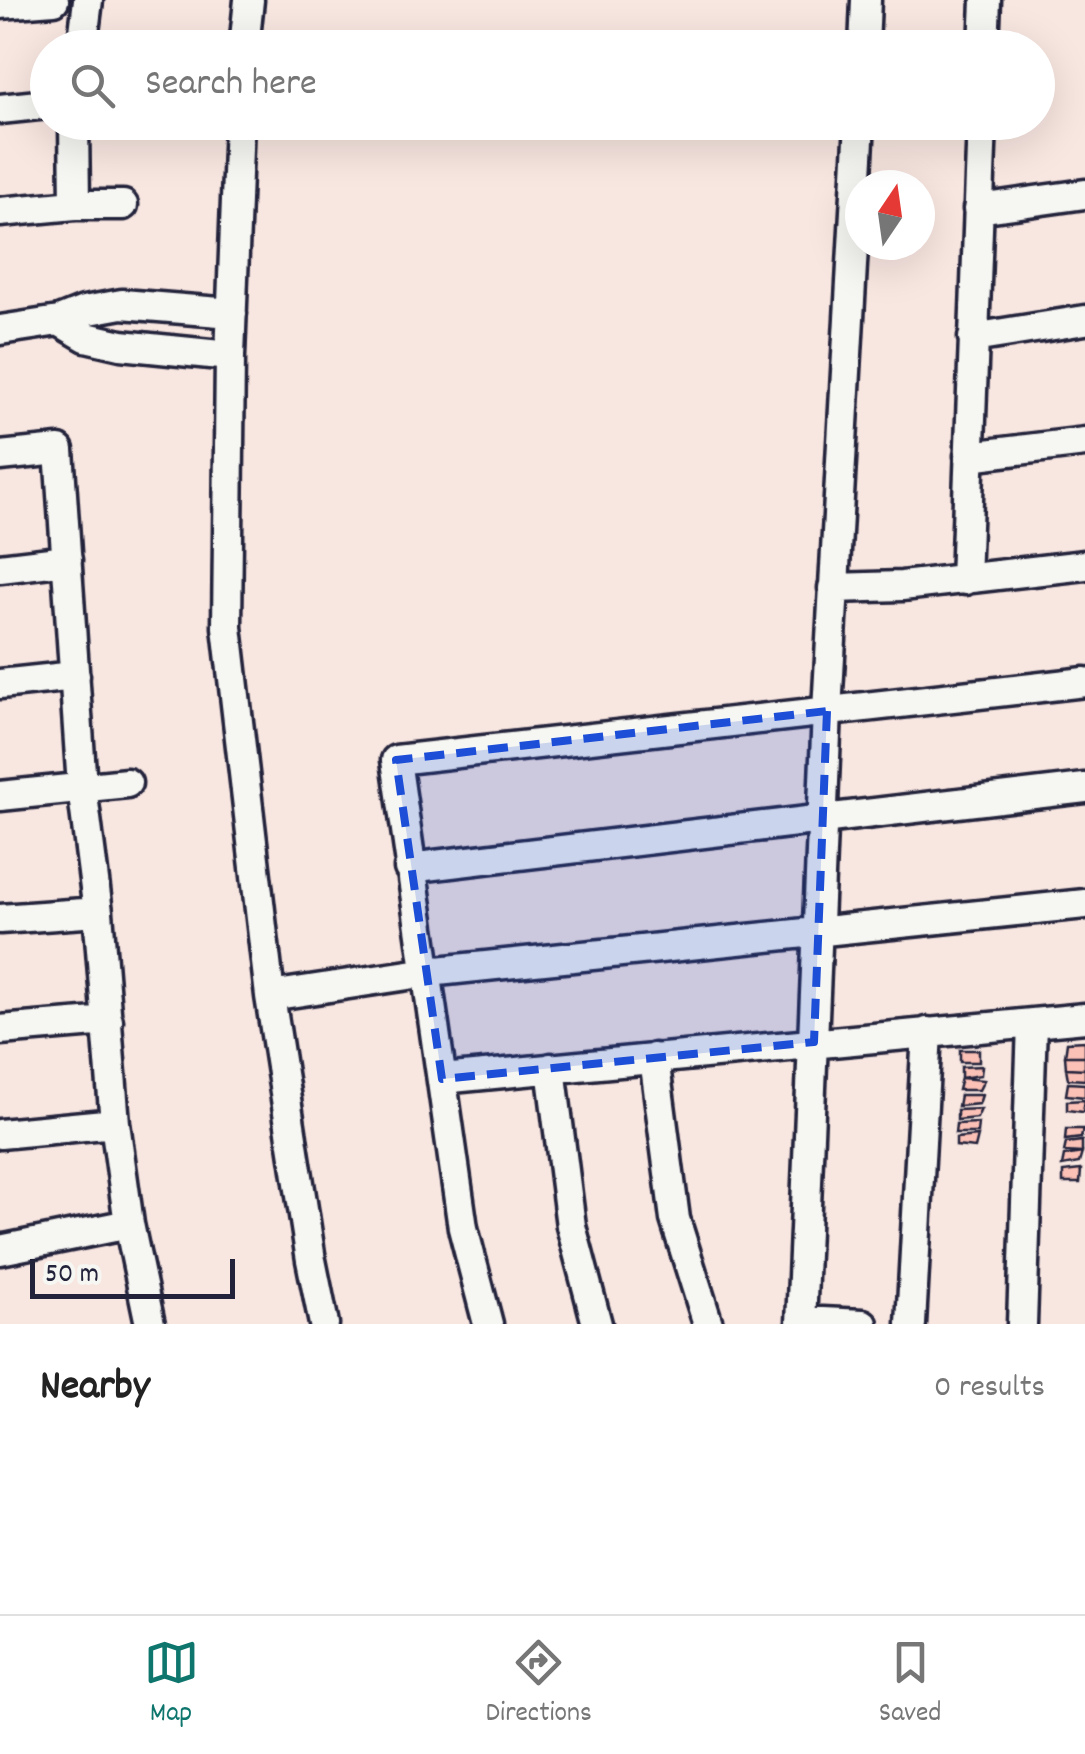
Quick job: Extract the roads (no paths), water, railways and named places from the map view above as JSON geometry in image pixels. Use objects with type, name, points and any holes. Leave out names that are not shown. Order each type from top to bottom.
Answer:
[{"type":"street","points":[[0,4],[54,0]]},
{"type":"street","points":[[84,30],[88,0]]},
{"type":"street","points":[[246,30],[249,0]]},
{"type":"street","points":[[865,30],[866,0]]},
{"type":"street","points":[[985,30],[986,0]]},
{"type":"street","points":[[0,108],[30,106]]},
{"type":"street","points":[[74,140],[75,205]]},
{"type":"street","points":[[238,140],[230,356],[227,627],[270,996],[324,1324]]},
{"type":"street","points":[[859,140],[827,711],[802,1322],[863,1324]]},
{"type":"street","points":[[965,580],[981,140]]},
{"type":"street","points":[[978,209],[1085,194]]},
{"type":"street","points":[[0,212],[75,205],[123,206]]},
{"type":"street","points":[[0,330],[59,322],[84,311],[122,304],[232,313]]},
{"type":"street","points":[[974,338],[1085,320]]},
{"type":"street","points":[[59,322],[86,337],[121,344],[230,356]]},
{"type":"street","points":[[969,456],[1085,442]]},
{"type":"street","points":[[0,456],[59,450],[82,787],[98,912],[115,1123],[128,1224],[150,1324]]},
{"type":"street","points":[[0,568],[67,560]]},
{"type":"street","points":[[834,588],[965,580],[1085,565]]},
{"type":"street","points":[[0,684],[74,676]]},
{"type":"street","points":[[488,1324],[463,1228],[396,760],[1085,682]]},
{"type":"street","points":[[0,796],[127,783]]},
{"type":"street","points":[[410,868],[1085,788]]},
{"type":"street","points":[[270,996],[428,972],[1085,904]]},
{"type":"street","points":[[0,919],[98,912]]},
{"type":"street","points":[[442,1079],[1085,1018]]},
{"type":"street","points":[[0,1030],[108,1022]]},
{"type":"street","points":[[1022,1324],[1032,1023]]},
{"type":"street","points":[[911,1324],[927,1032]]},
{"type":"street","points":[[654,1058],[675,1219],[708,1324]]},
{"type":"street","points":[[551,1068],[571,1226],[597,1324]]},
{"type":"street","points":[[0,1134],[115,1123]]},
{"type":"street","points":[[0,1250],[128,1224]]}]
